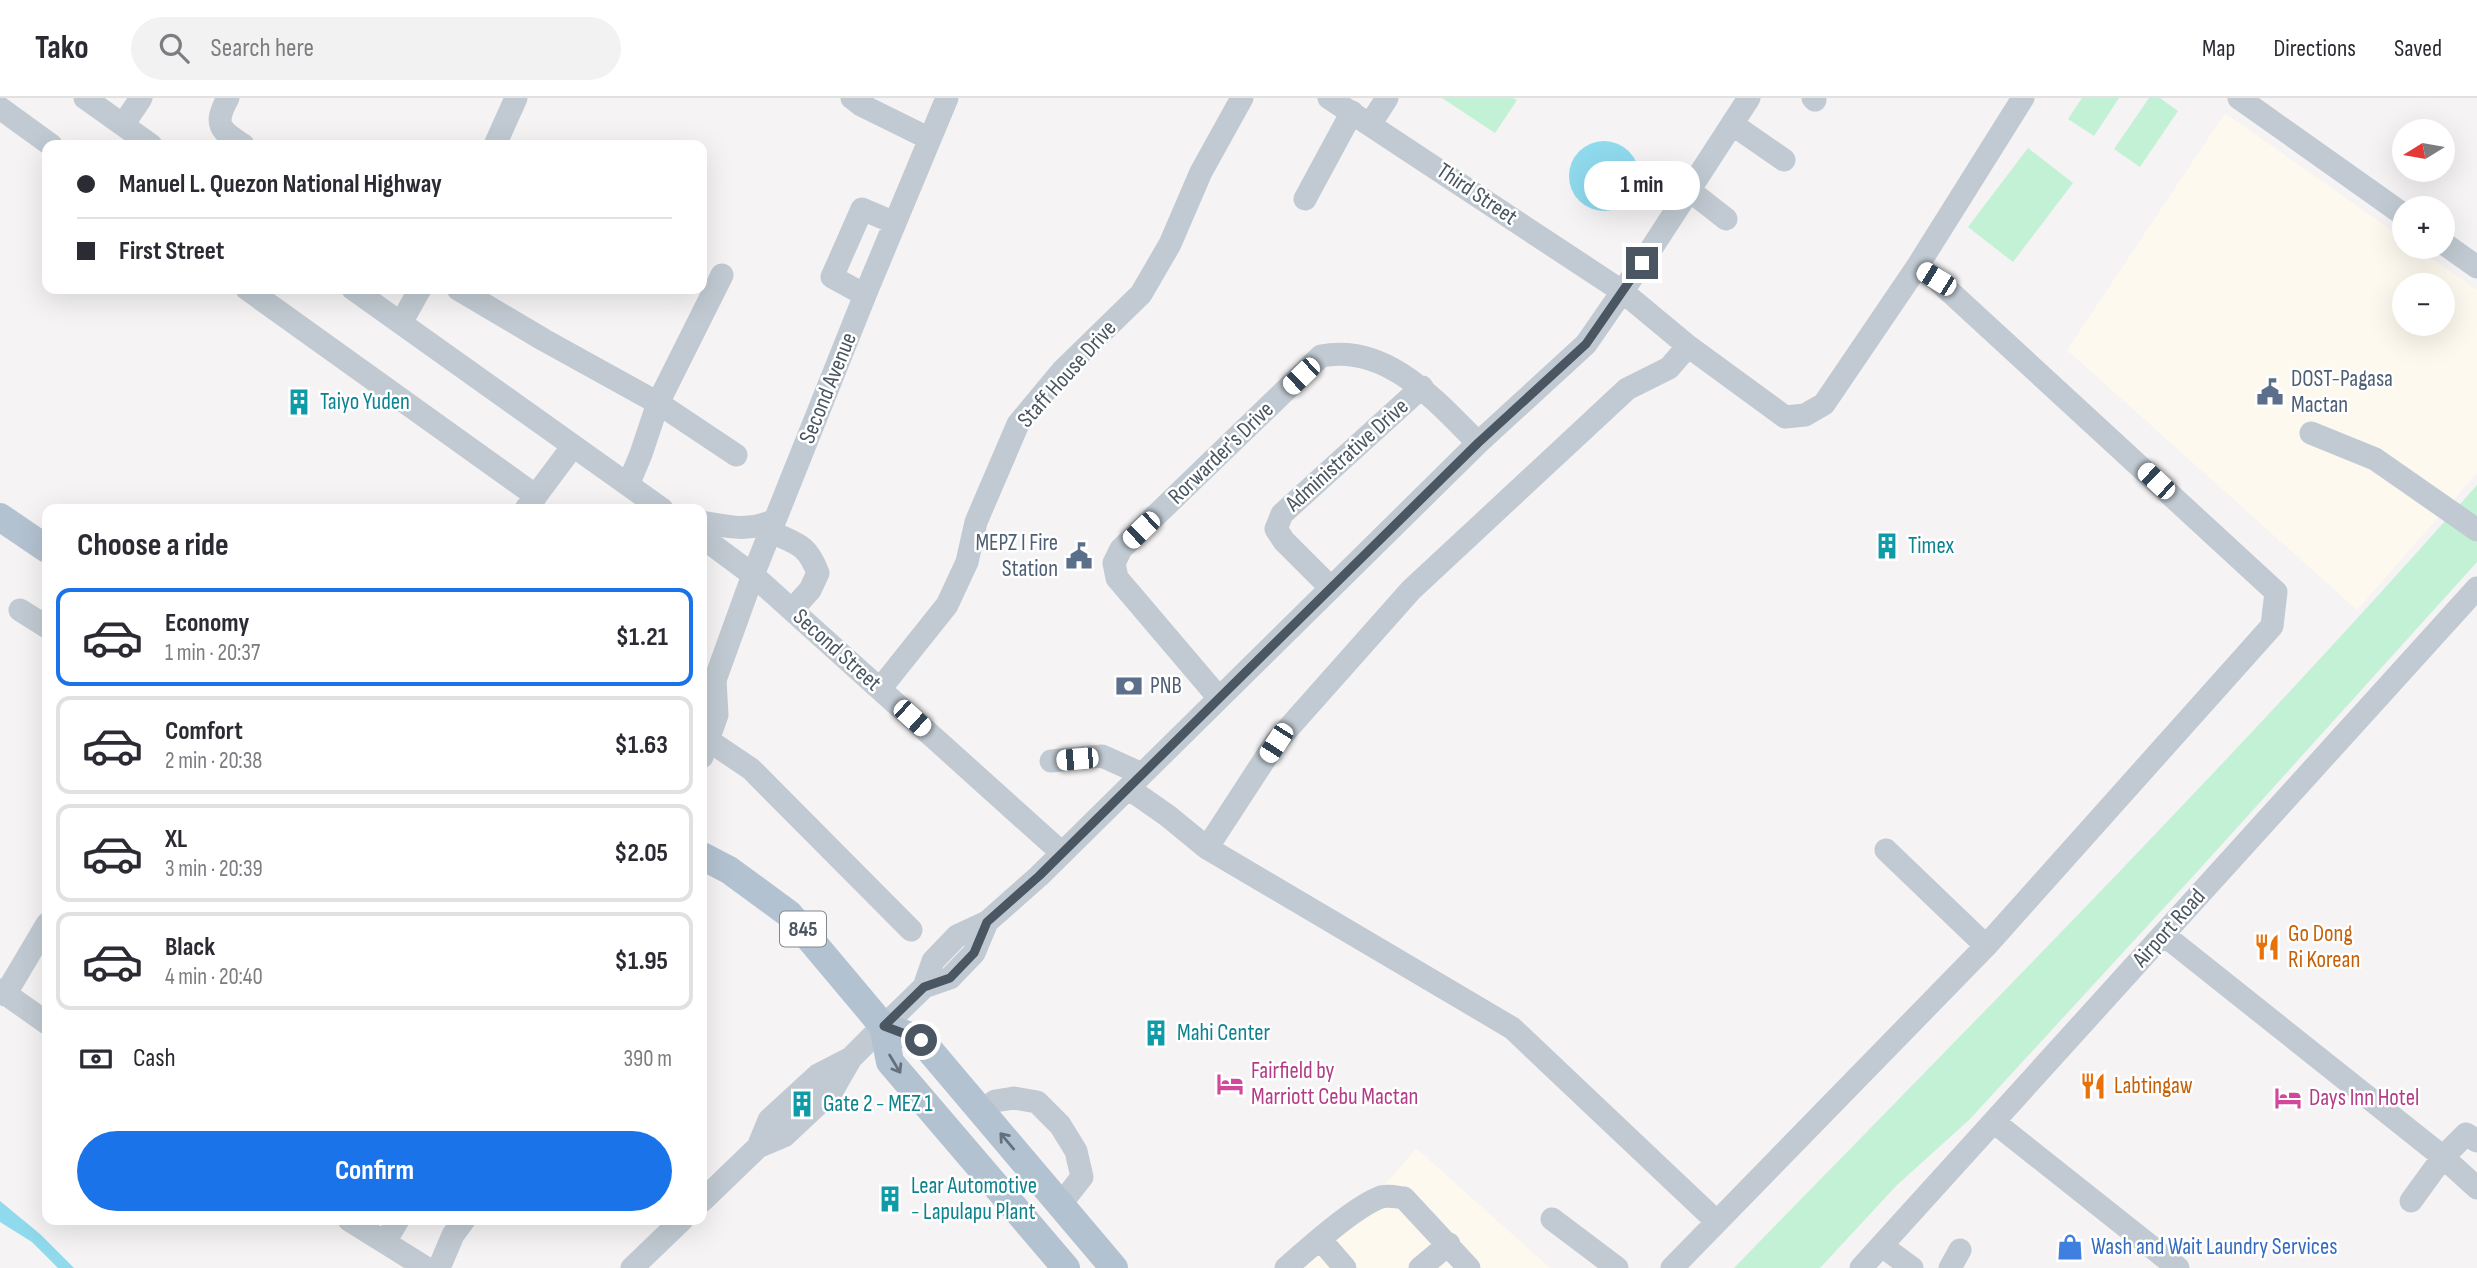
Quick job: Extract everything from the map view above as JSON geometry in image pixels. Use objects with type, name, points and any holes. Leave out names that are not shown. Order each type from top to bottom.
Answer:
[{"type":"main road","points":[[0,517],[42,546]]},
{"type":"main road","name":"845","points":[[707,859],[729,870],[789,914],[883,1026],[890,1062],[1066,1268]]},
{"type":"main road","name":"845","points":[[883,1026],[921,1040],[1114,1268]]},
{"type":"street","points":[[85,98],[144,140]]},
{"type":"street","points":[[122,125],[141,98]]},
{"type":"street","points":[[228,98],[220,113],[220,123],[224,132],[236,140]]},
{"type":"street","points":[[497,140],[516,98]]},
{"type":"street","points":[[852,98],[930,139]]},
{"type":"street","name":"Second Avenue","points":[[707,743],[717,715],[708,687],[947,98]]},
{"type":"street","name":"Staff House Drive","points":[[880,689],[947,605],[967,562],[976,522],[1018,424],[1062,372],[1141,294],[1170,244],[1201,172],[1242,98]]},
{"type":"street","name":"Third Street","points":[[1329,98],[1623,292],[1688,345],[1786,417],[1805,415],[1824,404],[1917,267],[2023,98]]},
{"type":"street","points":[[1305,199],[1361,118],[1387,98]]},
{"type":"street","points":[[707,1196],[758,1147],[784,1136],[832,1091],[851,1058],[924,987],[950,978],[974,953],[987,922],[1062,853],[1478,443],[1586,344],[1623,292],[1749,98]]},
{"type":"street","points":[[2239,98],[2392,206]]},
{"type":"street","points":[[0,108],[44,140]]},
{"type":"street","points":[[1732,124],[1784,160]]},
{"type":"street","points":[[1689,190],[1726,219]]},
{"type":"street","points":[[865,295],[832,277],[862,209],[895,223]]},
{"type":"street","points":[[2455,251],[2477,267]]},
{"type":"street","points":[[1672,1268],[1986,946],[2272,626],[2276,592],[1936,279],[1917,267]]},
{"type":"street","points":[[628,485],[658,403],[722,275]]},
{"type":"street","points":[[254,294],[531,503],[573,446]]},
{"type":"street","points":[[360,294],[655,504]]},
{"type":"street","points":[[401,323],[417,294]]},
{"type":"street","points":[[466,294],[658,403],[736,455]]},
{"type":"street","points":[[1207,848],[1276,743],[1411,590],[1627,389],[1669,368],[1688,345]]},
{"type":"street","name":"Rorwarder's Drive","points":[[1219,698],[1117,578],[1114,563],[1121,549],[1321,356],[1340,352],[1381,363],[1422,387],[1478,443]]},
{"type":"street","name":"Administrative Drive","points":[[1331,588],[1284,541],[1276,529],[1282,514],[1422,387]]},
{"type":"street","points":[[2311,433],[2375,459],[2477,530]]},
{"type":"street","points":[[707,523],[728,528],[773,526],[805,547],[818,573],[810,590],[792,610]]},
{"type":"street","name":"Second Street","points":[[707,541],[753,575],[1062,853]]},
{"type":"street","name":"Airport Road","points":[[1861,1268],[2477,588]]},
{"type":"street","points":[[20,610],[42,624]]},
{"type":"street","points":[[707,750],[751,769],[911,930]]},
{"type":"street","points":[[1051,761],[1102,756],[1135,781],[1168,816],[1207,848],[1512,1028],[1716,1221]]},
{"type":"street","points":[[1886,850],[1986,946]]},
{"type":"street","points":[[42,932],[2,993],[42,1020]]},
{"type":"street","points":[[2164,935],[2443,1157],[2477,1188]]},
{"type":"street","points":[[981,1111],[995,1101],[1014,1098],[1037,1102],[1060,1125],[1076,1150],[1082,1177],[1060,1205]]},
{"type":"street","points":[[1994,1122],[2178,1268]]},
{"type":"street","points":[[2411,1201],[2443,1157],[2466,1134],[2477,1141]]},
{"type":"street","points":[[1286,1268],[1320,1239],[1382,1197],[1393,1196],[1404,1198],[1469,1268]]},
{"type":"street","points":[[1552,1219],[1618,1268]]},
{"type":"street","points":[[357,1225],[426,1268]]},
{"type":"street","points":[[384,1242],[395,1225]]},
{"type":"street","points":[[439,1268],[453,1235],[460,1225]]},
{"type":"street","points":[[632,1268],[677,1225]]},
{"type":"street","points":[[1320,1239],[1345,1268]]},
{"type":"street","points":[[1420,1268],[1449,1244]]},
{"type":"street","points":[[1882,1245],[1912,1268]]},
{"type":"shaded area","points":[[2225,113],[2392,231],[2392,259],[2432,259],[2452,273],[2392,273],[2392,336],[2455,336],[2455,275],[2477,290],[2477,473],[2357,610],[2067,350]]},
{"type":"shaded area","points":[[1416,1148],[1550,1268],[1296,1268],[1394,1175]]},
{"type":"green space","points":[[1442,98],[1513,98],[1517,100],[1495,133]]},
{"type":"green space","points":[[2082,98],[2119,98],[2094,136],[2068,119]]},
{"type":"green space","points":[[2149,98],[2160,98],[2178,111],[2140,167],[2114,149]]},
{"type":"green space","points":[[2028,148],[2073,183],[2013,262],[1968,227]]},
{"type":"green space","points":[[2477,485],[2477,562],[1969,1120],[1897,1185],[1820,1268],[1734,1268],[2204,783]]},
{"type":"water","points":[[1604,141],[1623,147],[1633,157],[1639,176],[1633,195],[1623,205],[1604,211],[1585,205],[1575,195],[1569,176],[1575,157],[1585,147]]},
{"type":"water","points":[[0,1201],[40,1234],[74,1268],[58,1268],[32,1242],[0,1222]]},
{"type":"place","name":"DOST-Pagasa Mactan","points":[[2270,392]]},
{"type":"place","name":"Taiyo Yuden","points":[[299,402]]},
{"type":"place","name":"Timex","points":[[1887,546]]},
{"type":"place","name":"MEPZ I Fire Station","points":[[1079,556]]},
{"type":"place","name":"PNB","points":[[1129,686]]},
{"type":"place","name":"Go Dong Ri Korean","points":[[2267,947]]},
{"type":"place","name":"Mahi Center","points":[[1156,1033]]},
{"type":"place","name":"Fairfield by Marriott Cebu Mactan","points":[[1230,1084]]},
{"type":"place","name":"Labtingaw","points":[[2093,1086]]},
{"type":"place","name":"Days Inn Hotel","points":[[2288,1098]]},
{"type":"place","name":"Gate 2 - MEZ 1","points":[[802,1104]]},
{"type":"place","name":"Lear Automotive - Lapulapu Plant","points":[[890,1199]]},
{"type":"place","name":"Wash and Wait Laundry Services","points":[[2070,1247]]},
{"type":"route","points":[[921,1040],[884,1026],[924,987],[950,978],[974,953],[987,922],[1039,876],[1478,443],[1586,344],[1642,263]]}]
